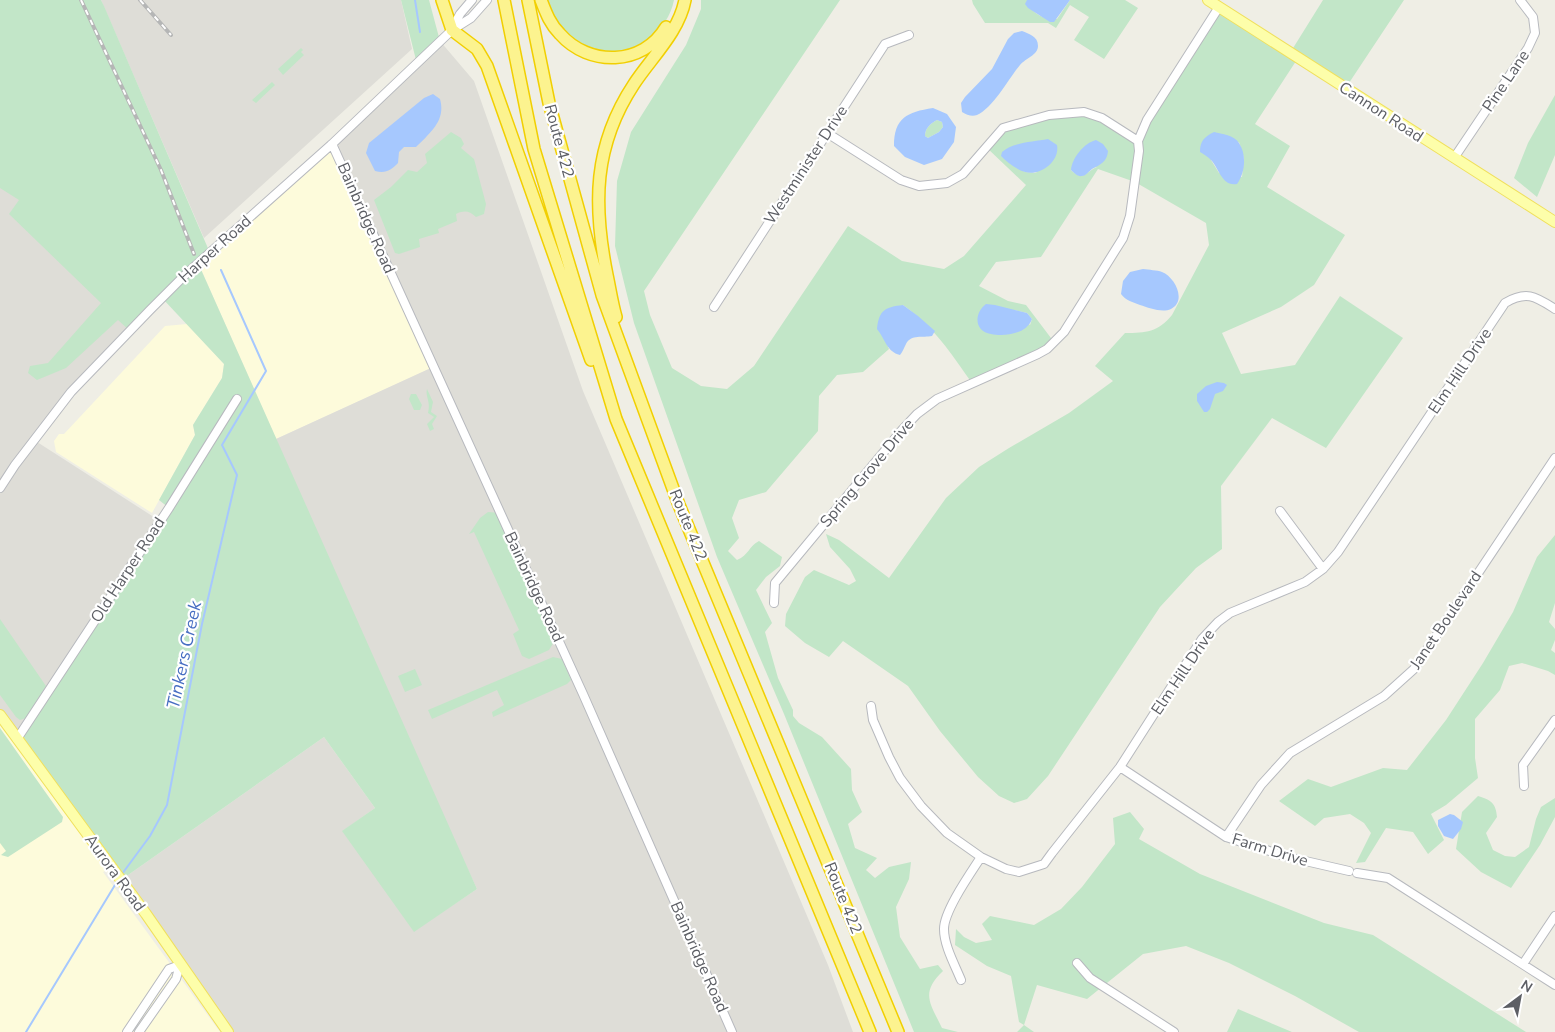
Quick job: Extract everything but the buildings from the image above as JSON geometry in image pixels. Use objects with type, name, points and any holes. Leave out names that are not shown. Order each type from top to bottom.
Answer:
[{"type":"highway","points":[[442,0],[452,30],[476,50],[487,66],[586,348],[616,419]]},
{"type":"highway","name":"Route 422","points":[[504,0],[534,149],[616,419],[870,1032]]},
{"type":"highway","name":"Route 422","points":[[528,0],[549,103],[602,295],[679,505],[898,1032]]},
{"type":"highway","points":[[541,0],[548,19],[561,35],[577,49],[600,58],[623,58],[642,50],[662,34],[675,12],[677,0]]},
{"type":"highway","points":[[659,452],[614,311],[598,228],[599,179],[606,146],[613,124],[623,103],[633,85],[676,25],[685,0]]},
{"type":"main road","name":"Cannon Road","points":[[1208,0],[1555,222]]},
{"type":"main road","name":"Aurora Road","points":[[0,715],[113,868],[228,1032]]},
{"type":"street","name":"Harper Road","points":[[452,30],[460,14],[472,0]]},
{"type":"street","name":"Harper Road","points":[[0,488],[15,465],[71,392],[150,310],[186,274],[332,144],[452,30],[471,18],[487,0]]},
{"type":"street","name":"Pine Lane","points":[[1454,158],[1528,48],[1535,33],[1533,18],[1520,0]]},
{"type":"street","name":"Spring Grove Drive","points":[[774,603],[775,583],[917,414],[937,399],[1047,349],[1064,332],[1123,238],[1131,208],[1139,151],[1138,141],[1147,120],[1219,7]]},
{"type":"street","name":"Westminister Drive","points":[[714,307],[884,44],[908,35]]},
{"type":"street","points":[[827,133],[900,180],[919,186],[947,183],[963,174],[1003,128],[1048,115],[1084,112],[1102,118],[1138,141]]},
{"type":"street","name":"Bainbridge Road","points":[[332,144],[585,698],[732,1032]]},
{"type":"street","name":"Elm Hill Drive","points":[[871,706],[873,720],[900,778],[921,806],[947,833],[981,857],[1006,869],[1020,872],[1044,864],[1120,767],[1202,639],[1218,622],[1230,613],[1305,582],[1323,569],[1338,552],[1505,303],[1516,297],[1528,295],[1540,299],[1555,309]]},
{"type":"street","name":"Old Harper Road","points":[[17,739],[169,508],[237,398]]},
{"type":"street","name":"Janet Boulevard","points":[[1226,837],[1261,785],[1290,753],[1384,696],[1414,669],[1555,458]]},
{"type":"street","points":[[1280,511],[1323,569]]},
{"type":"street","points":[[1524,786],[1523,765],[1555,720]]},
{"type":"street","name":"Farm Drive","points":[[1120,767],[1226,837],[1288,857],[1388,878],[1555,985]]},
{"type":"street","points":[[961,980],[946,942],[945,918],[981,857]]},
{"type":"street","points":[[1523,964],[1555,916]]},
{"type":"street","points":[[1077,963],[1090,978],[1174,1032]]},
{"type":"street","points":[[127,1032],[169,969],[180,965]]},
{"type":"street","points":[[139,1032],[176,980],[180,965]]},
{"type":"shaded area","points":[[101,0],[401,0],[412,49],[204,238]]},
{"type":"shaded area","points":[[440,41],[474,81],[583,391],[828,965],[853,1032],[228,1032],[121,880],[324,737],[375,808],[343,831],[414,931],[477,889],[379,680],[276,439],[433,367],[332,144]]},
{"type":"shaded area","points":[[0,105],[130,331],[71,392],[34,440],[160,521],[17,739],[0,715]]},
{"type":"shaded area","points":[[332,144],[434,367],[276,439],[199,265]]},
{"type":"shaded area","points":[[187,324],[224,364],[222,378],[193,425],[195,435],[152,513],[56,452],[54,441],[59,434],[64,434],[165,326]]},
{"type":"shaded area","points":[[0,715],[113,868],[103,872],[220,1032],[0,1032]]},
{"type":"green space","points":[[0,0],[101,0],[104,6],[210,253],[199,265],[477,889],[414,932],[342,831],[375,808],[324,737],[121,880],[17,739],[169,508],[159,500],[195,435],[193,425],[222,378],[224,364],[162,298],[130,331],[118,320],[66,368],[37,380],[28,373],[30,366],[48,363],[101,303],[9,214],[19,200],[0,188]]},
{"type":"green space","points":[[401,0],[429,0],[440,41],[417,64]]},
{"type":"green space","points":[[545,0],[674,0],[669,15],[650,38],[638,46],[624,51],[609,53],[594,51],[574,42],[559,26]]},
{"type":"green space","points":[[701,0],[840,0],[644,291],[650,315],[672,368],[701,386],[727,389],[754,366],[848,226],[902,261],[944,269],[964,256],[1026,185],[986,147],[1003,128],[1084,112],[1138,141],[1219,10],[1290,53],[1323,0],[1404,0],[1345,89],[1298,58],[1255,124],[1290,146],[1267,187],[1345,235],[1314,285],[1281,307],[1222,333],[1241,374],[1295,365],[1340,296],[1403,338],[1326,448],[1272,418],[1221,486],[1222,549],[1196,568],[1160,607],[1048,776],[1027,799],[1014,803],[999,796],[978,777],[940,731],[908,686],[843,641],[829,657],[805,643],[785,626],[786,614],[805,577],[814,570],[849,585],[856,581],[850,569],[830,547],[826,534],[839,540],[889,578],[946,498],[979,467],[1069,413],[1113,381],[1095,366],[1125,333],[1139,333],[1157,328],[1172,315],[1209,245],[1206,223],[1135,182],[1098,169],[1041,257],[996,262],[979,286],[1008,301],[1026,305],[1054,342],[972,383],[933,332],[903,305],[884,338],[889,349],[863,372],[837,375],[819,396],[818,431],[766,492],[739,500],[732,518],[739,538],[728,551],[737,560],[744,556],[759,541],[782,557],[780,566],[766,577],[756,590],[772,623],[765,632],[778,678],[793,710],[793,716],[799,723],[822,737],[851,769],[852,790],[862,812],[848,824],[855,848],[877,858],[866,870],[875,878],[889,867],[911,862],[909,879],[896,907],[900,937],[920,969],[938,965],[943,971],[931,986],[929,998],[942,1028],[958,1032],[914,1032],[784,714],[717,557],[634,323],[615,246],[617,181],[631,132],[686,45],[701,9]],"holes":[[[1239,142],[1244,158],[1242,177],[1219,173],[1211,160]],[[1001,156],[1037,173],[1025,172]],[[1097,167],[1082,176],[1075,174],[1071,170]],[[1014,310],[1027,313],[1032,319],[1030,325]]]},
{"type":"green space","points":[[972,0],[1027,0],[1038,15],[1052,19],[1057,19],[1070,0],[1125,0],[1138,8],[1104,59],[1074,40],[1089,17],[1070,5],[1056,28],[1048,23],[985,23]]},
{"type":"green space","points":[[301,48],[303,50],[301,52],[304,55],[283,75],[278,69]]},
{"type":"green space","points":[[272,82],[275,85],[256,103],[252,100]]},
{"type":"green space","points":[[1555,95],[1555,155],[1537,197],[1514,178],[1528,143]]},
{"type":"green space","points":[[937,120],[942,122],[943,127],[939,132],[928,138],[925,136],[927,128]]},
{"type":"green space","points":[[451,132],[461,138],[464,144],[461,148],[474,159],[486,204],[484,214],[476,217],[467,212],[456,214],[457,221],[438,229],[439,233],[419,239],[420,247],[399,254],[395,253],[374,200],[408,170],[417,172],[427,163],[425,154]]},
{"type":"green space","points":[[427,389],[433,402],[431,412],[437,416],[432,424],[434,429],[430,431],[427,424],[434,417],[428,413]]},
{"type":"green space","points":[[411,394],[416,394],[422,405],[420,410],[414,410],[409,399]]},
{"type":"green space","points":[[488,512],[500,513],[557,637],[549,650],[529,659],[522,656],[513,634],[519,630],[474,532],[469,534],[480,518]]},
{"type":"green space","points":[[1555,535],[1555,603],[1549,622],[1555,629],[1555,640],[1551,650],[1555,653],[1555,675],[1522,663],[1509,666],[1500,690],[1475,719],[1475,758],[1478,778],[1446,805],[1431,814],[1444,840],[1428,854],[1413,832],[1386,828],[1365,862],[1356,863],[1371,833],[1364,823],[1350,814],[1324,818],[1315,826],[1279,801],[1308,779],[1331,787],[1383,768],[1407,770],[1446,720],[1483,663],[1513,612],[1537,557]]},
{"type":"green space","points":[[0,619],[46,686],[26,718],[20,720],[0,695]]},
{"type":"green space","points":[[553,657],[562,659],[571,680],[567,684],[493,717],[492,712],[504,705],[497,690],[432,719],[428,710]]},
{"type":"green space","points":[[415,669],[422,685],[405,692],[398,676]]},
{"type":"green space","points":[[0,728],[63,817],[62,822],[8,857],[1,855],[6,851],[0,843]]},
{"type":"green space","points":[[1478,796],[1489,801],[1495,808],[1497,817],[1486,833],[1493,850],[1505,856],[1515,857],[1529,847],[1541,807],[1555,798],[1555,817],[1540,845],[1511,888],[1481,872],[1456,849],[1462,812]]},
{"type":"green space","points":[[1130,812],[1144,829],[1139,839],[1200,874],[1324,923],[1373,935],[1526,1032],[1359,1032],[1295,996],[1229,963],[1186,946],[1143,954],[1087,999],[1037,985],[1024,1025],[1019,1022],[1011,976],[987,966],[955,945],[956,929],[964,937],[976,943],[992,940],[982,924],[990,916],[1034,925],[1061,909],[1082,887],[1115,844],[1113,818]]},
{"type":"green space","points":[[1238,1009],[1292,1032],[1227,1032]]},
{"type":"green space","points":[[1024,1025],[1034,1032],[1017,1032]]},
{"type":"water","points":[[1027,0],[1070,0],[1054,22],[1050,22],[1028,8],[1025,4]]},
{"type":"water","points":[[1022,31],[1033,36],[1038,43],[1036,52],[1020,65],[995,99],[983,111],[973,116],[962,112],[961,103],[965,97],[992,69],[1008,39],[1014,33]]},
{"type":"water","points":[[433,94],[440,99],[441,113],[432,131],[416,147],[404,147],[399,152],[398,163],[391,169],[385,172],[375,171],[366,153],[369,143],[424,98]]},
{"type":"water","points":[[933,108],[947,114],[956,127],[954,142],[942,159],[924,165],[905,157],[894,146],[896,129],[899,123],[909,114]],"holes":[[[937,120],[942,122],[943,127],[939,132],[928,138],[925,136],[927,128],[931,124]]]},
{"type":"water","points":[[1214,132],[1234,138],[1242,148],[1244,164],[1242,175],[1237,184],[1228,183],[1224,180],[1214,163],[1200,152],[1203,140]]},
{"type":"water","points":[[1048,139],[1057,145],[1056,157],[1048,166],[1037,172],[1022,171],[1012,166],[1001,156],[1002,152],[1012,146]]},
{"type":"water","points":[[1096,140],[1103,144],[1108,151],[1106,158],[1085,175],[1078,175],[1071,170],[1076,156],[1087,144]]},
{"type":"water","points":[[1143,269],[1162,272],[1171,279],[1179,295],[1176,305],[1167,310],[1156,310],[1127,300],[1121,294],[1123,281],[1130,272]]},
{"type":"water","points":[[986,304],[1027,313],[1032,319],[1025,328],[1008,335],[986,333],[979,326],[978,317]]},
{"type":"water","points":[[903,305],[935,331],[932,336],[917,337],[908,341],[900,355],[889,348],[877,329],[879,318],[887,308]]},
{"type":"water","points":[[1217,382],[1227,385],[1223,391],[1215,394],[1210,409],[1204,412],[1197,401],[1197,394],[1206,386]]},
{"type":"water","points":[[1450,814],[1463,822],[1461,829],[1453,839],[1444,836],[1438,826],[1438,820]]},
{"type":"waterway","name":"Tinkers Creek","points":[[415,0],[420,32]]},
{"type":"waterway","name":"Tinkers Creek","points":[[122,874],[150,836],[167,805],[202,624],[237,475],[222,445],[266,371],[221,270]]},
{"type":"waterway","name":"Tinkers Creek","points":[[26,1032],[118,880]]},
{"type":"railway","points":[[81,0],[161,170],[194,254]]},
{"type":"railway","points":[[140,0],[171,35]]}]
